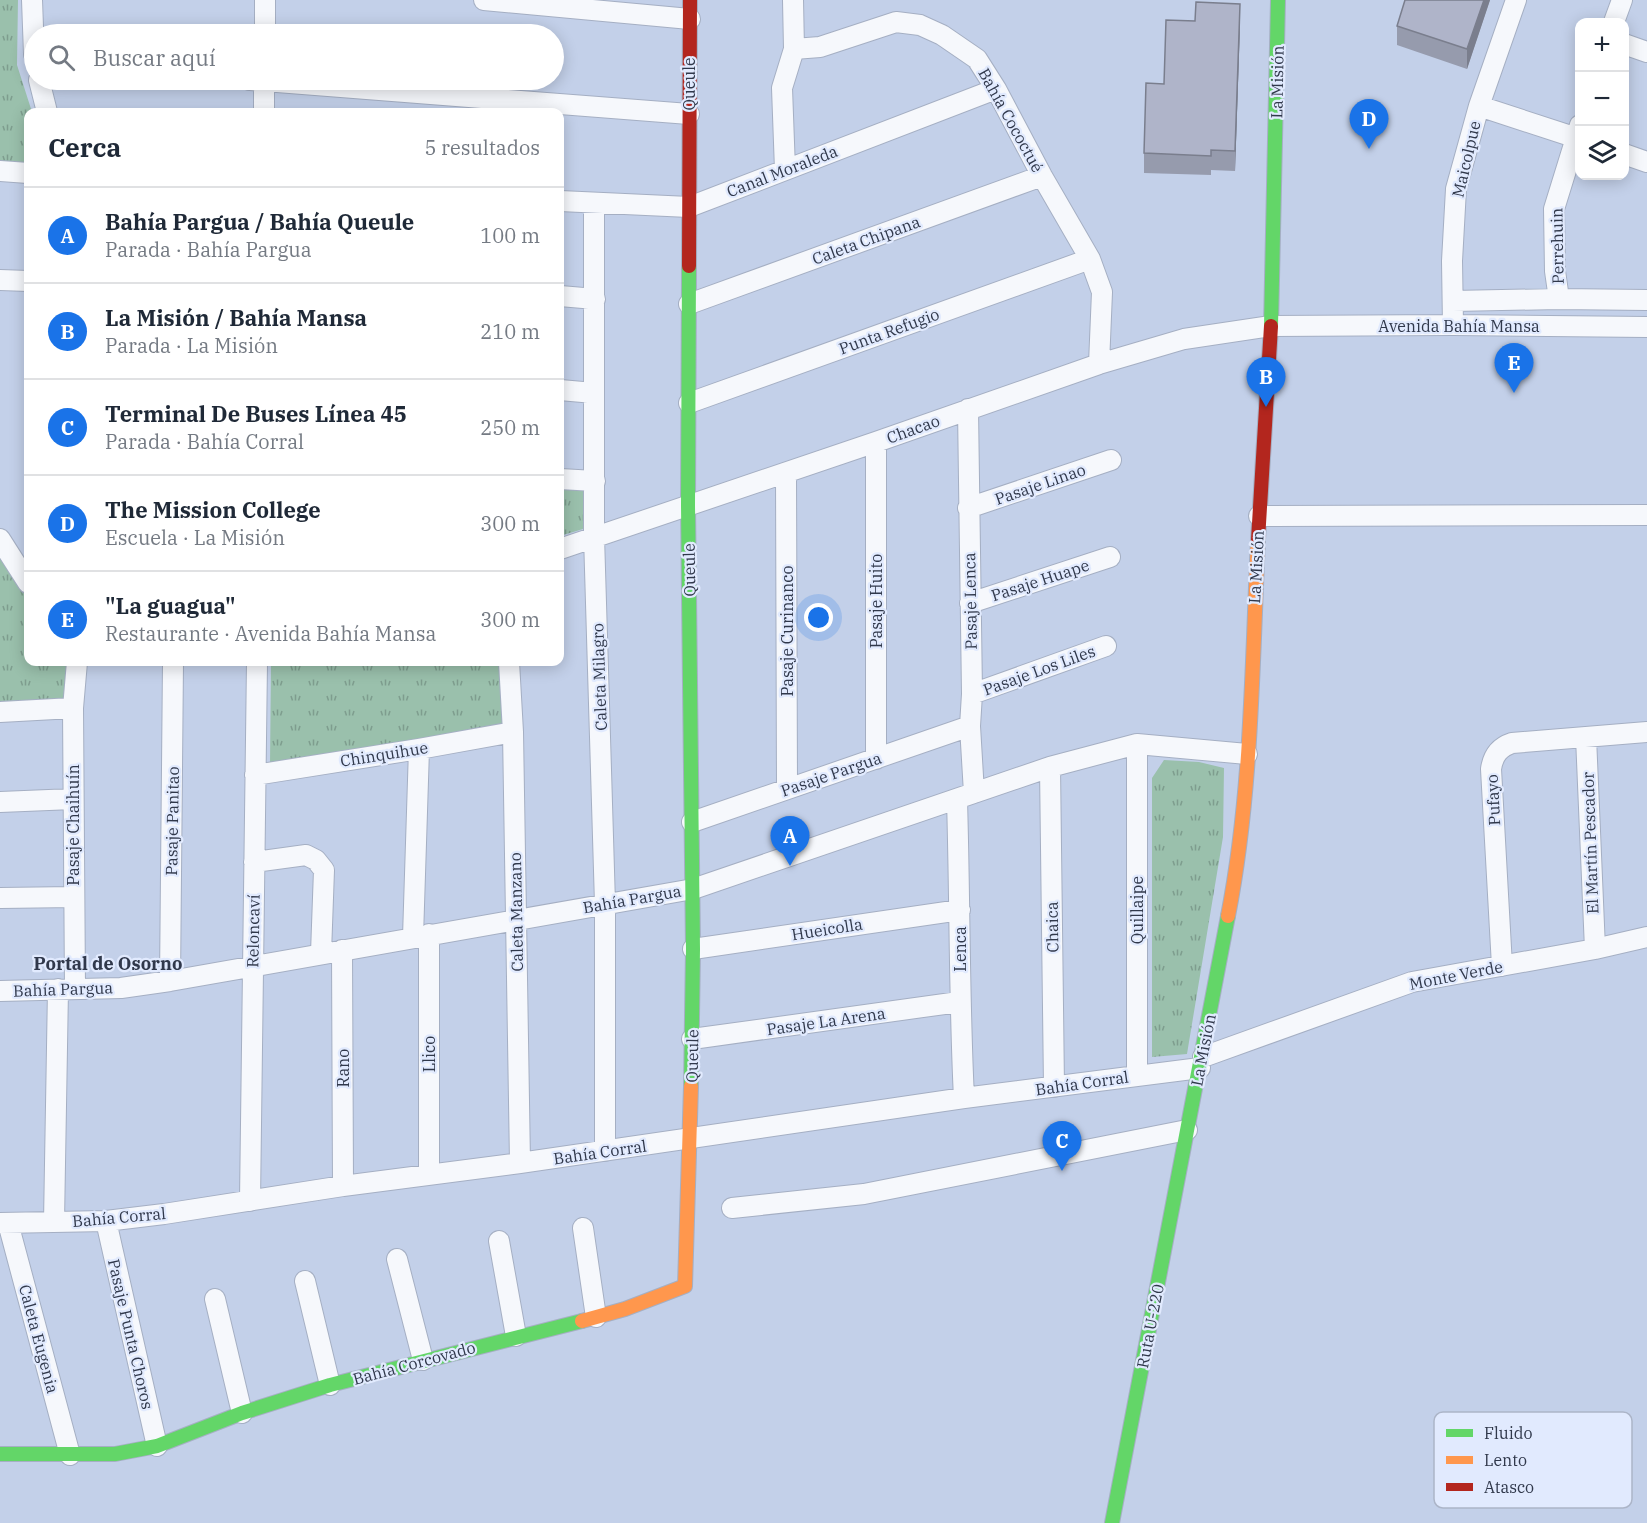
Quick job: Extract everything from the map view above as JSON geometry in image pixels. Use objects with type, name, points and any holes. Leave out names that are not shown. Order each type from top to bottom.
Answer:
[{"type":"street","points":[[32,0],[33,24]]},
{"type":"street","points":[[265,0],[265,24]]},
{"type":"street","points":[[484,0],[690,10]]},
{"type":"street","points":[[785,170],[782,88],[794,49],[793,0]]},
{"type":"street","name":"La Misión","points":[[1187,1130],[1238,864],[1247,754],[1271,326],[1278,0]]},
{"type":"street","name":"Maicolpue","points":[[1453,325],[1456,189],[1479,106],[1516,0]]},
{"type":"street","points":[[1615,18],[1622,0]]},
{"type":"street","name":"Queule","points":[[690,10],[688,505],[693,889],[690,1139]]},
{"type":"street","name":"Bahía Cococtué","points":[[794,49],[820,47],[896,22],[920,26],[942,35],[977,59],[996,89],[1090,260],[1102,292],[1100,364]]},
{"type":"street","points":[[1629,46],[1647,52]]},
{"type":"street","name":"Canal Moraleda","points":[[564,201],[689,207],[996,89]]},
{"type":"street","points":[[41,90],[45,108]]},
{"type":"street","points":[[264,90],[264,108]]},
{"type":"street","points":[[389,90],[689,114]]},
{"type":"street","points":[[1479,106],[1575,133]]},
{"type":"street","name":"Perrehuin","points":[[1559,299],[1555,270],[1554,210],[1575,144]]},
{"type":"street","points":[[1629,156],[1647,162]]},
{"type":"street","points":[[0,171],[24,173]]},
{"type":"street","name":"Caleta Chipana","points":[[689,304],[1042,176]]},
{"type":"street","name":"Caleta Milagro","points":[[594,203],[594,536],[605,904],[605,1151]]},
{"type":"street","name":"Punta Refugio","points":[[689,403],[1090,260]]},
{"type":"street","points":[[0,280],[24,281]]},
{"type":"street","points":[[564,296],[595,299]]},
{"type":"street","name":"Avenida Bahía Mansa","points":[[1453,301],[1647,300]]},
{"type":"street","name":"Avenida Bahía Mansa","points":[[1271,326],[1647,327]]},
{"type":"street","name":"Chacao","points":[[564,547],[1100,364],[1184,339],[1271,326]]},
{"type":"street","points":[[564,390],[594,393]]},
{"type":"street","name":"Pasaje Lenca","points":[[966,797],[972,694],[968,409]]},
{"type":"street","name":"Pasaje Huito","points":[[876,442],[876,759]]},
{"type":"street","name":"Pasaje Linao","points":[[968,508],[1111,460]]},
{"type":"street","name":"Pasaje Curinanco","points":[[786,473],[787,789]]},
{"type":"street","points":[[564,478],[595,481]]},
{"type":"street","points":[[1259,516],[1647,515]]},
{"type":"street","points":[[0,539],[24,577]]},
{"type":"street","name":"Pasaje Huape","points":[[969,603],[1110,557]]},
{"type":"street","name":"Pasaje Los Liles","points":[[972,694],[1106,646]]},
{"type":"street","name":"Pasaje Chaihuín","points":[[54,1222],[74,897],[73,708],[77,666]]},
{"type":"street","name":"Pasaje Panitao","points":[[170,981],[173,666]]},
{"type":"street","name":"Reloncaví","points":[[249,1200],[257,666]]},
{"type":"street","name":"Caleta Manzano","points":[[509,666],[513,732],[520,1163]]},
{"type":"street","points":[[0,712],[73,708]]},
{"type":"street","name":"Pasaje Pargua","points":[[692,822],[970,726]]},
{"type":"street","name":"Chinquihue","points":[[255,775],[513,732]]},
{"type":"street","name":"Pufayo","points":[[1502,966],[1492,762],[1499,750],[1512,742],[1647,732]]},
{"type":"street","name":"El Martín Pescador","points":[[1586,737],[1595,949]]},
{"type":"street","name":"Bahía Pargua","points":[[0,991],[121,988],[170,981],[693,889],[1050,767],[1137,744],[1247,754]]},
{"type":"street","name":"Quillaipe","points":[[1137,744],[1137,1076]]},
{"type":"street","name":"Llico","points":[[419,749],[421,936],[429,1174]]},
{"type":"street","name":"Chaica","points":[[1050,767],[1054,1087]]},
{"type":"street","name":"Lenca","points":[[964,1098],[959,1002],[960,909],[966,797]]},
{"type":"street","points":[[0,802],[73,799]]},
{"type":"street","points":[[254,862],[306,855],[316,860],[324,870],[321,953]]},
{"type":"street","points":[[0,898],[74,897]]},
{"type":"street","name":"Hueicolla","points":[[693,949],[960,909]]},
{"type":"street","name":"Monte Verde","points":[[1201,1062],[1412,982],[1595,949],[1647,937]]},
{"type":"street","name":"Rano","points":[[342,950],[343,1185]]},
{"type":"street","name":"Pasaje La Arena","points":[[692,1039],[959,1002]]},
{"type":"street","name":"Bahía Corral","points":[[4,1223],[106,1221],[343,1185],[520,1163],[964,1098],[1137,1076],[1201,1062]]},
{"type":"street","points":[[732,1208],[864,1194],[1187,1130]]},
{"type":"street","name":"Ruta U-220","points":[[1112,1523],[1187,1130]]},
{"type":"street","name":"Bahía Corcovado","points":[[0,1454],[115,1454],[157,1446],[242,1413],[330,1385],[625,1309],[685,1286],[690,1139]]},
{"type":"street","name":"Pasaje Punta Choros","points":[[106,1221],[157,1446]]},
{"type":"street","name":"Caleta Eugenia","points":[[4,1223],[70,1455]]},
{"type":"street","points":[[583,1228],[596,1317]]},
{"type":"street","points":[[499,1242],[516,1336]]},
{"type":"street","points":[[397,1259],[423,1360]]},
{"type":"street","points":[[305,1281],[330,1385]]},
{"type":"street","points":[[215,1299],[242,1413]]},
{"type":"green space","points":[[0,0],[18,0],[17,65],[31,108],[24,108],[24,164],[0,161]]},
{"type":"green space","points":[[564,488],[584,490],[583,529],[564,535]]},
{"type":"green space","points":[[0,555],[24,593],[24,666],[68,666],[63,700],[0,701]]},
{"type":"green space","points":[[271,666],[501,666],[504,725],[270,765]]},
{"type":"green space","points":[[1164,760],[1199,762],[1224,768],[1223,837],[1187,1054],[1152,1057],[1152,778]]},
{"type":"building","points":[[1405,0],[1484,0],[1467,49],[1397,26]]},
{"type":"building","points":[[1196,2],[1240,4],[1235,151],[1211,150],[1211,156],[1144,153],[1146,83],[1164,84],[1166,20],[1195,21]]},
{"type":"traffic: fast","points":[[1271,326],[1278,0]]},
{"type":"traffic: fast","points":[[689,266],[688,505],[693,949],[691,1086]]},
{"type":"traffic: fast","points":[[1112,1523],[1228,916]]},
{"type":"traffic: fast","points":[[0,1454],[115,1454],[157,1446],[242,1413],[330,1385],[582,1321]]},
{"type":"traffic: slow","points":[[1228,916],[1236,870],[1246,776],[1258,540]]},
{"type":"traffic: slow","points":[[582,1321],[625,1309],[685,1286],[691,1086]]},
{"type":"traffic: jam","points":[[689,266],[690,0]]},
{"type":"traffic: jam","points":[[1258,540],[1271,326]]},
{"type":"place","name":"The Mission College","points":[[1369,149]]},
{"type":"place","name":"\"La guagua\"","points":[[1514,393]]},
{"type":"place","name":"La Misión / Bahía Mansa","points":[[1266,407]]},
{"type":"place","name":"Bahía Pargua / Bahía Queule","points":[[790,866]]},
{"type":"place","name":"Terminal De Buses Línea 45","points":[[1062,1171]]},
{"type":"district","name":"Portal de Osorno","points":[[108,964]]}]
